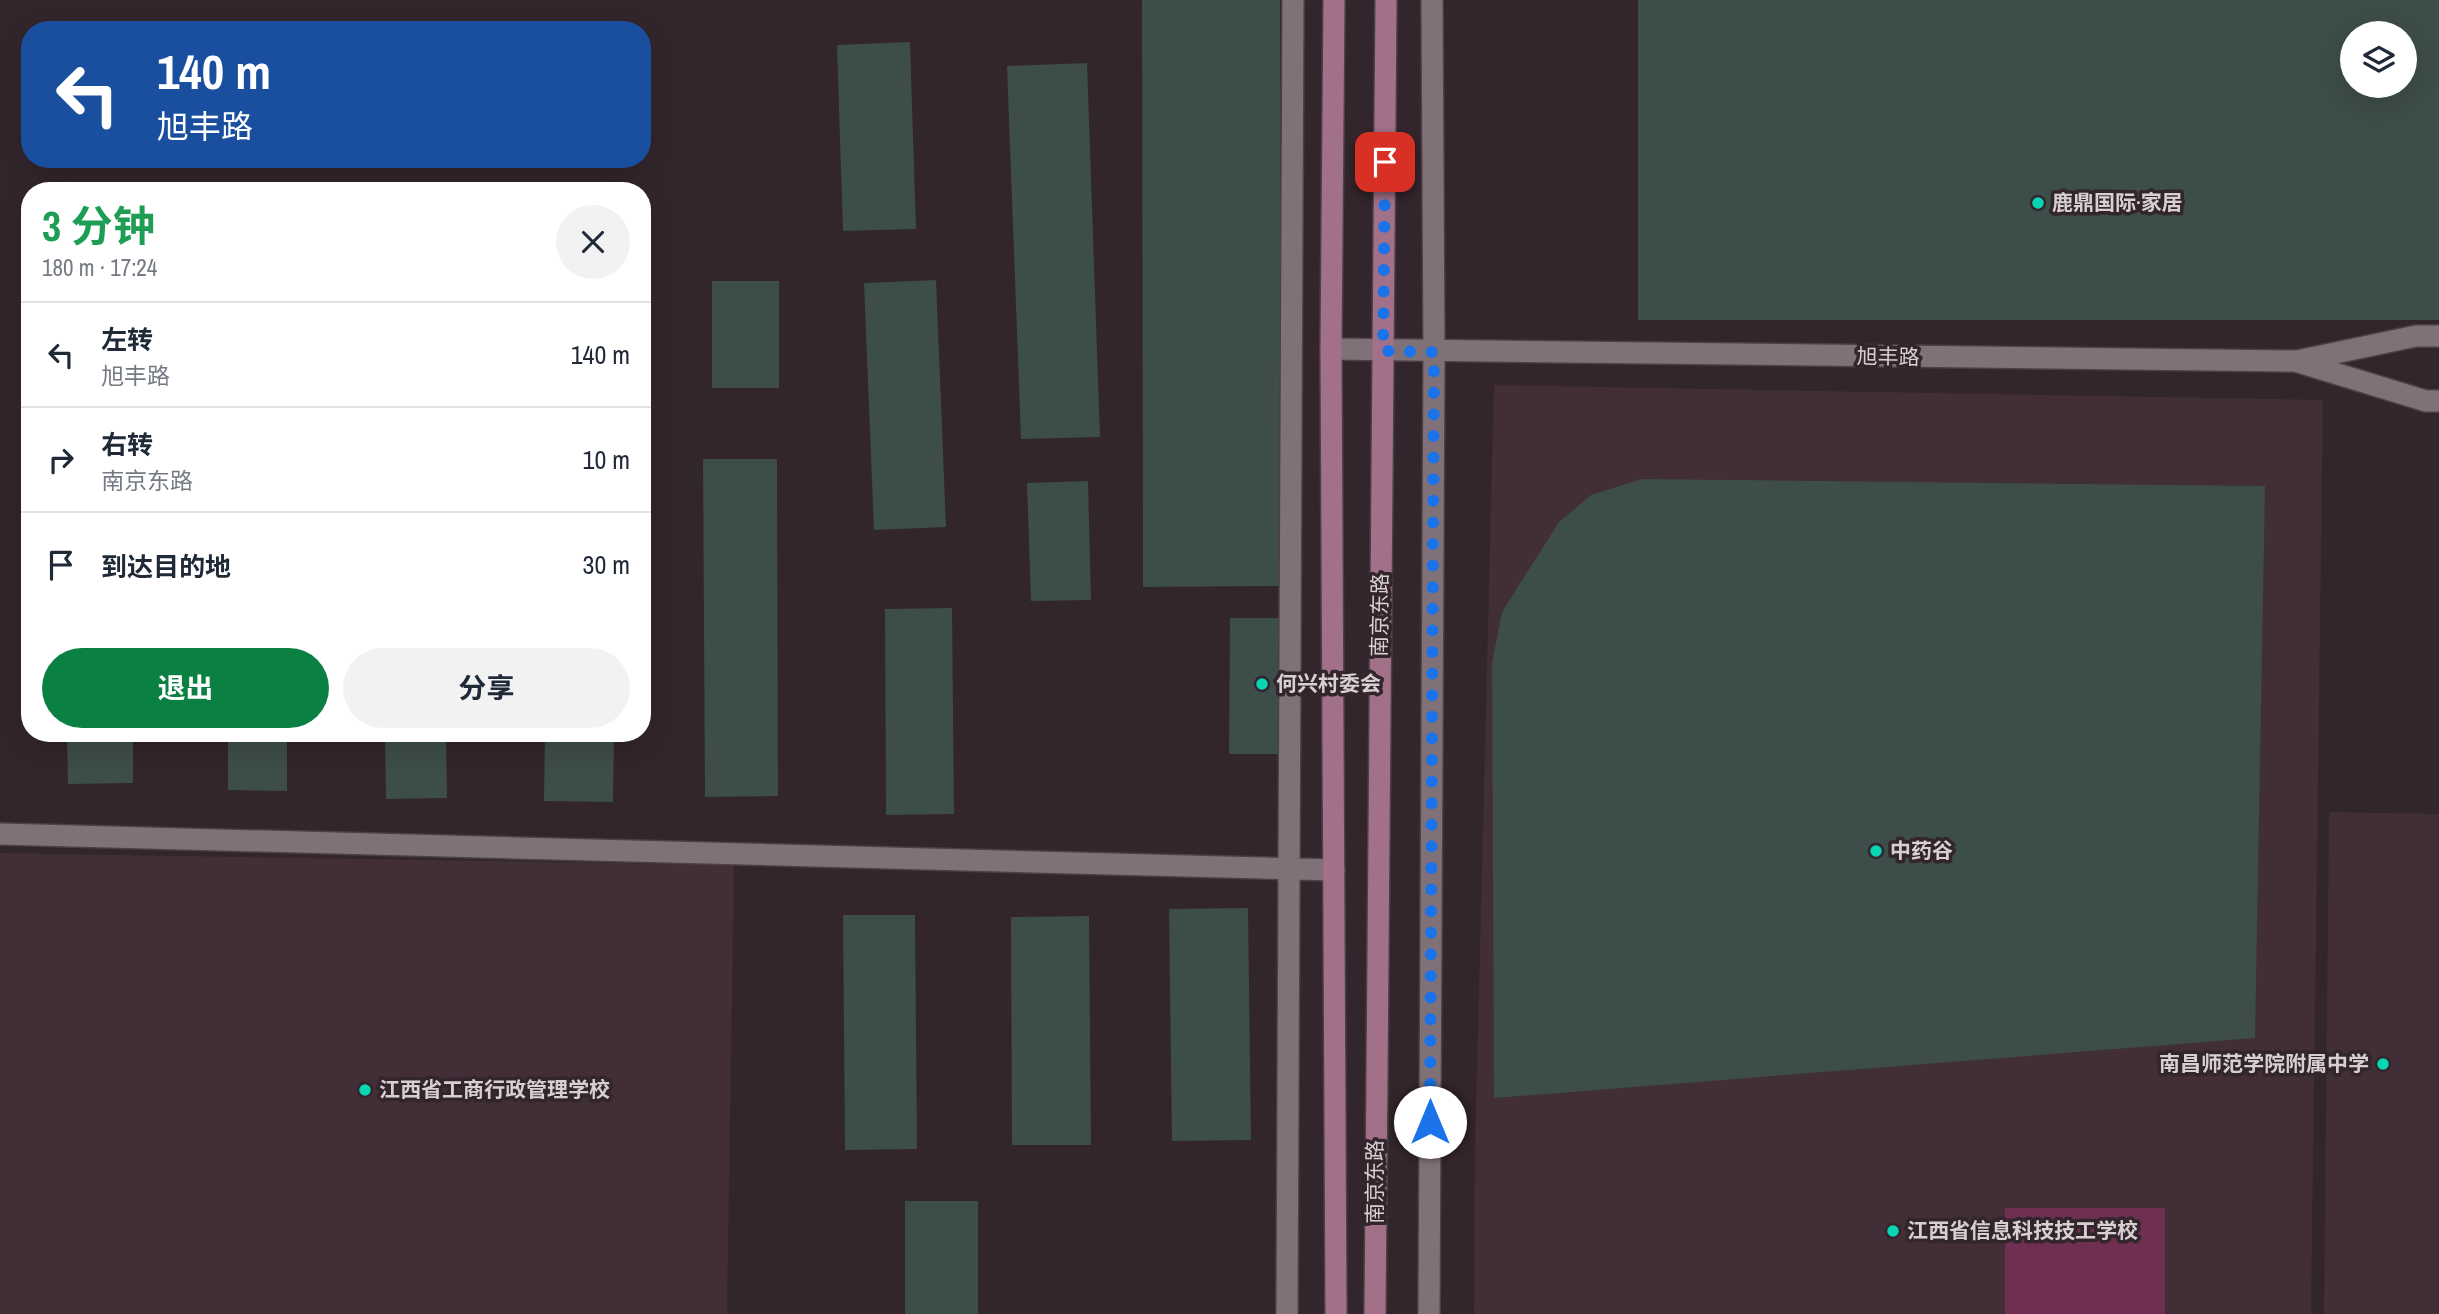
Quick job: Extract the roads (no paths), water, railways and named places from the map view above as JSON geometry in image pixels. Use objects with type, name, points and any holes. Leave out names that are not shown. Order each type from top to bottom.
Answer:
[{"type":"main road","name":"南京东路","points":[[1334,0],[1331,349],[1336,1314]]},
{"type":"main road","name":"南京东路","points":[[1375,1314],[1386,0]]},
{"type":"street","points":[[1287,1314],[1293,0]]},
{"type":"street","points":[[1429,1314],[1434,352],[1432,0]]},
{"type":"street","points":[[2295,361],[2416,335],[2439,336]]},
{"type":"street","name":"旭丰路","points":[[1331,349],[2295,361],[2426,401],[2439,401]]},
{"type":"street","points":[[0,834],[1334,870]]},
{"type":"place","name":"鹿鼎国际·家居","points":[[2038,203]]},
{"type":"place","name":"何兴村委会","points":[[1262,684]]},
{"type":"place","name":"中药谷","points":[[1876,851]]},
{"type":"place","name":"南昌师范学院附属中学","points":[[2383,1064]]},
{"type":"place","name":"江西省工商行政管理学校","points":[[365,1090]]},
{"type":"place","name":"江西省信息科技技工学校","points":[[1893,1231]]}]
